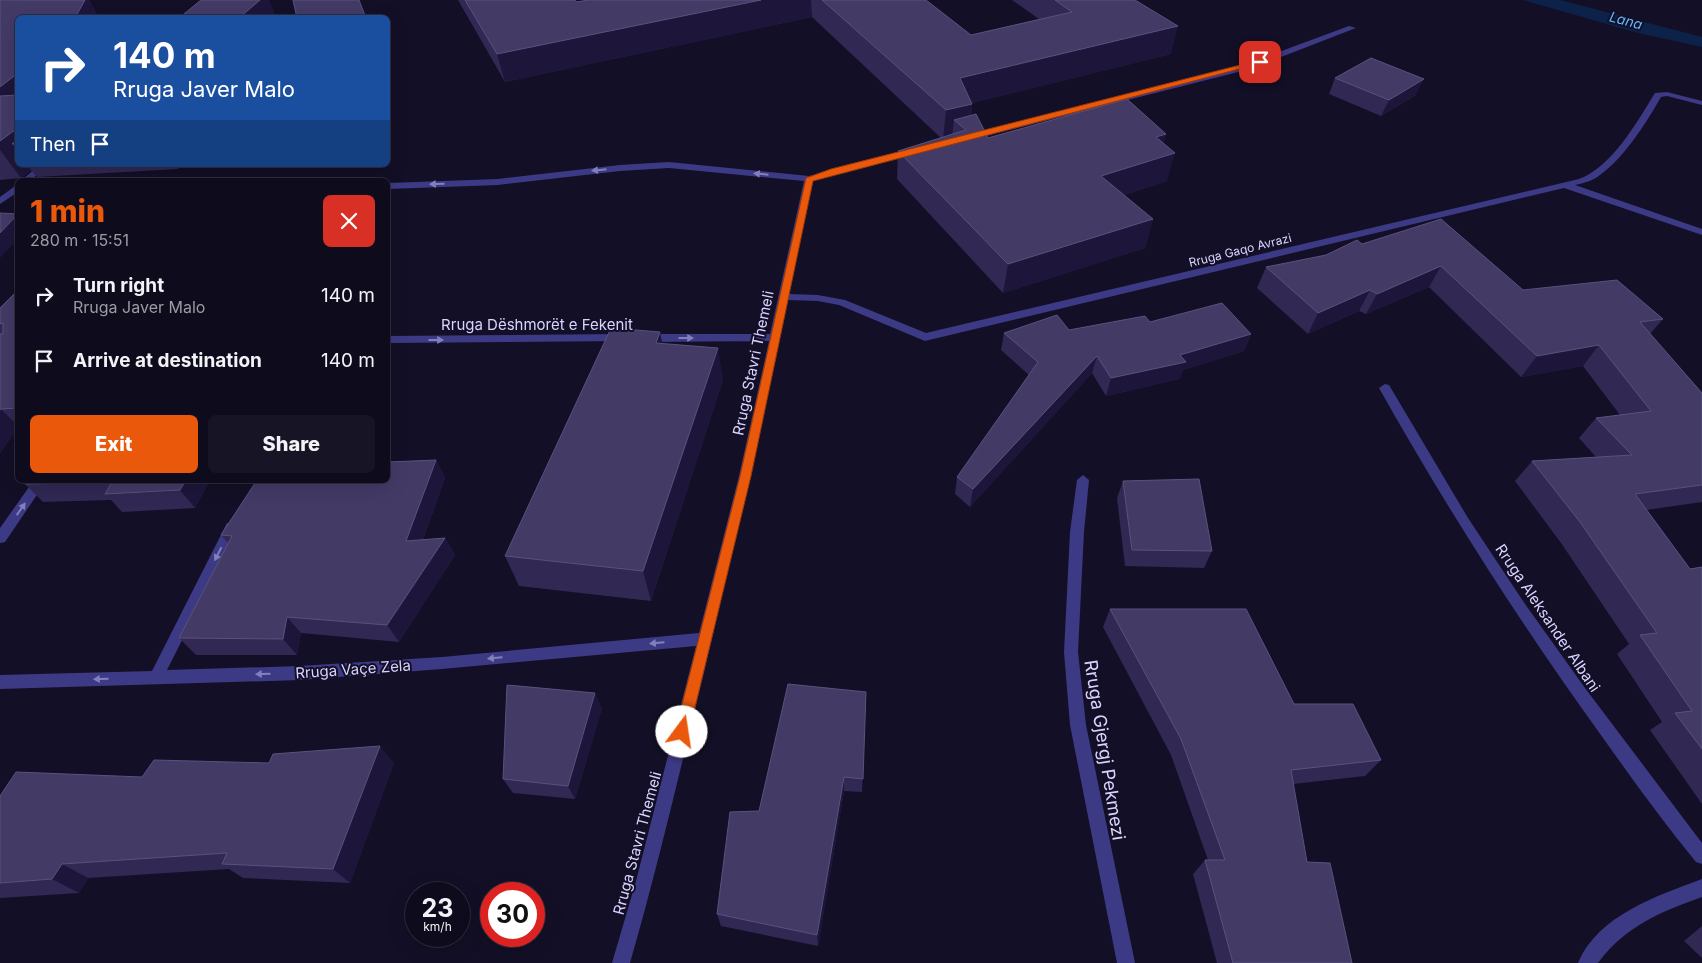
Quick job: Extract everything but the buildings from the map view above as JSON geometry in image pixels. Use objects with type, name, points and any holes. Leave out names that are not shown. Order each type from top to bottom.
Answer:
[{"type":"street","points":[[964,139],[1247,67],[1352,28]]},
{"type":"street","name":"Rruga Gaqo Avrazi","points":[[784,297],[818,298],[841,302],[925,337],[1585,181],[1600,172],[1626,142],[1658,95],[1667,94],[1702,103]]},
{"type":"street","points":[[390,186],[498,182],[620,168],[669,165],[809,179],[917,151]]},
{"type":"street","points":[[28,178],[42,167]]},
{"type":"street","name":"Rruga Stavri Themeli","points":[[621,963],[645,881],[706,639],[776,337],[809,179]]},
{"type":"street","points":[[1566,185],[1702,232]]},
{"type":"street","points":[[0,201],[15,189]]},
{"type":"street","points":[[0,201],[15,201]]},
{"type":"street","name":"Rruga Dëshmorët e Fekenit","points":[[390,340],[776,337]]},
{"type":"street","name":"Rruga Aleksander Albani","points":[[1385,388],[1428,465],[1549,654],[1676,825],[1702,856]]},
{"type":"street","name":"Rruga Gjergj Pekmezi","points":[[1083,480],[1076,532],[1071,652],[1078,725],[1126,963]]},
{"type":"street","points":[[0,538],[39,483]]},
{"type":"street","points":[[156,677],[239,514]]},
{"type":"street","name":"Rruga Vaçe Zela","points":[[0,682],[300,673],[706,639]]},
{"type":"street","points":[[1587,963],[1602,942],[1651,906],[1702,888]]},
{"type":"water","name":"Lana","points":[[1523,0],[1560,0],[1702,37],[1702,47],[1638,33]]},
{"type":"route","points":[[682,732],[745,476],[809,179],[834,171],[1247,67],[1260,62]]}]
